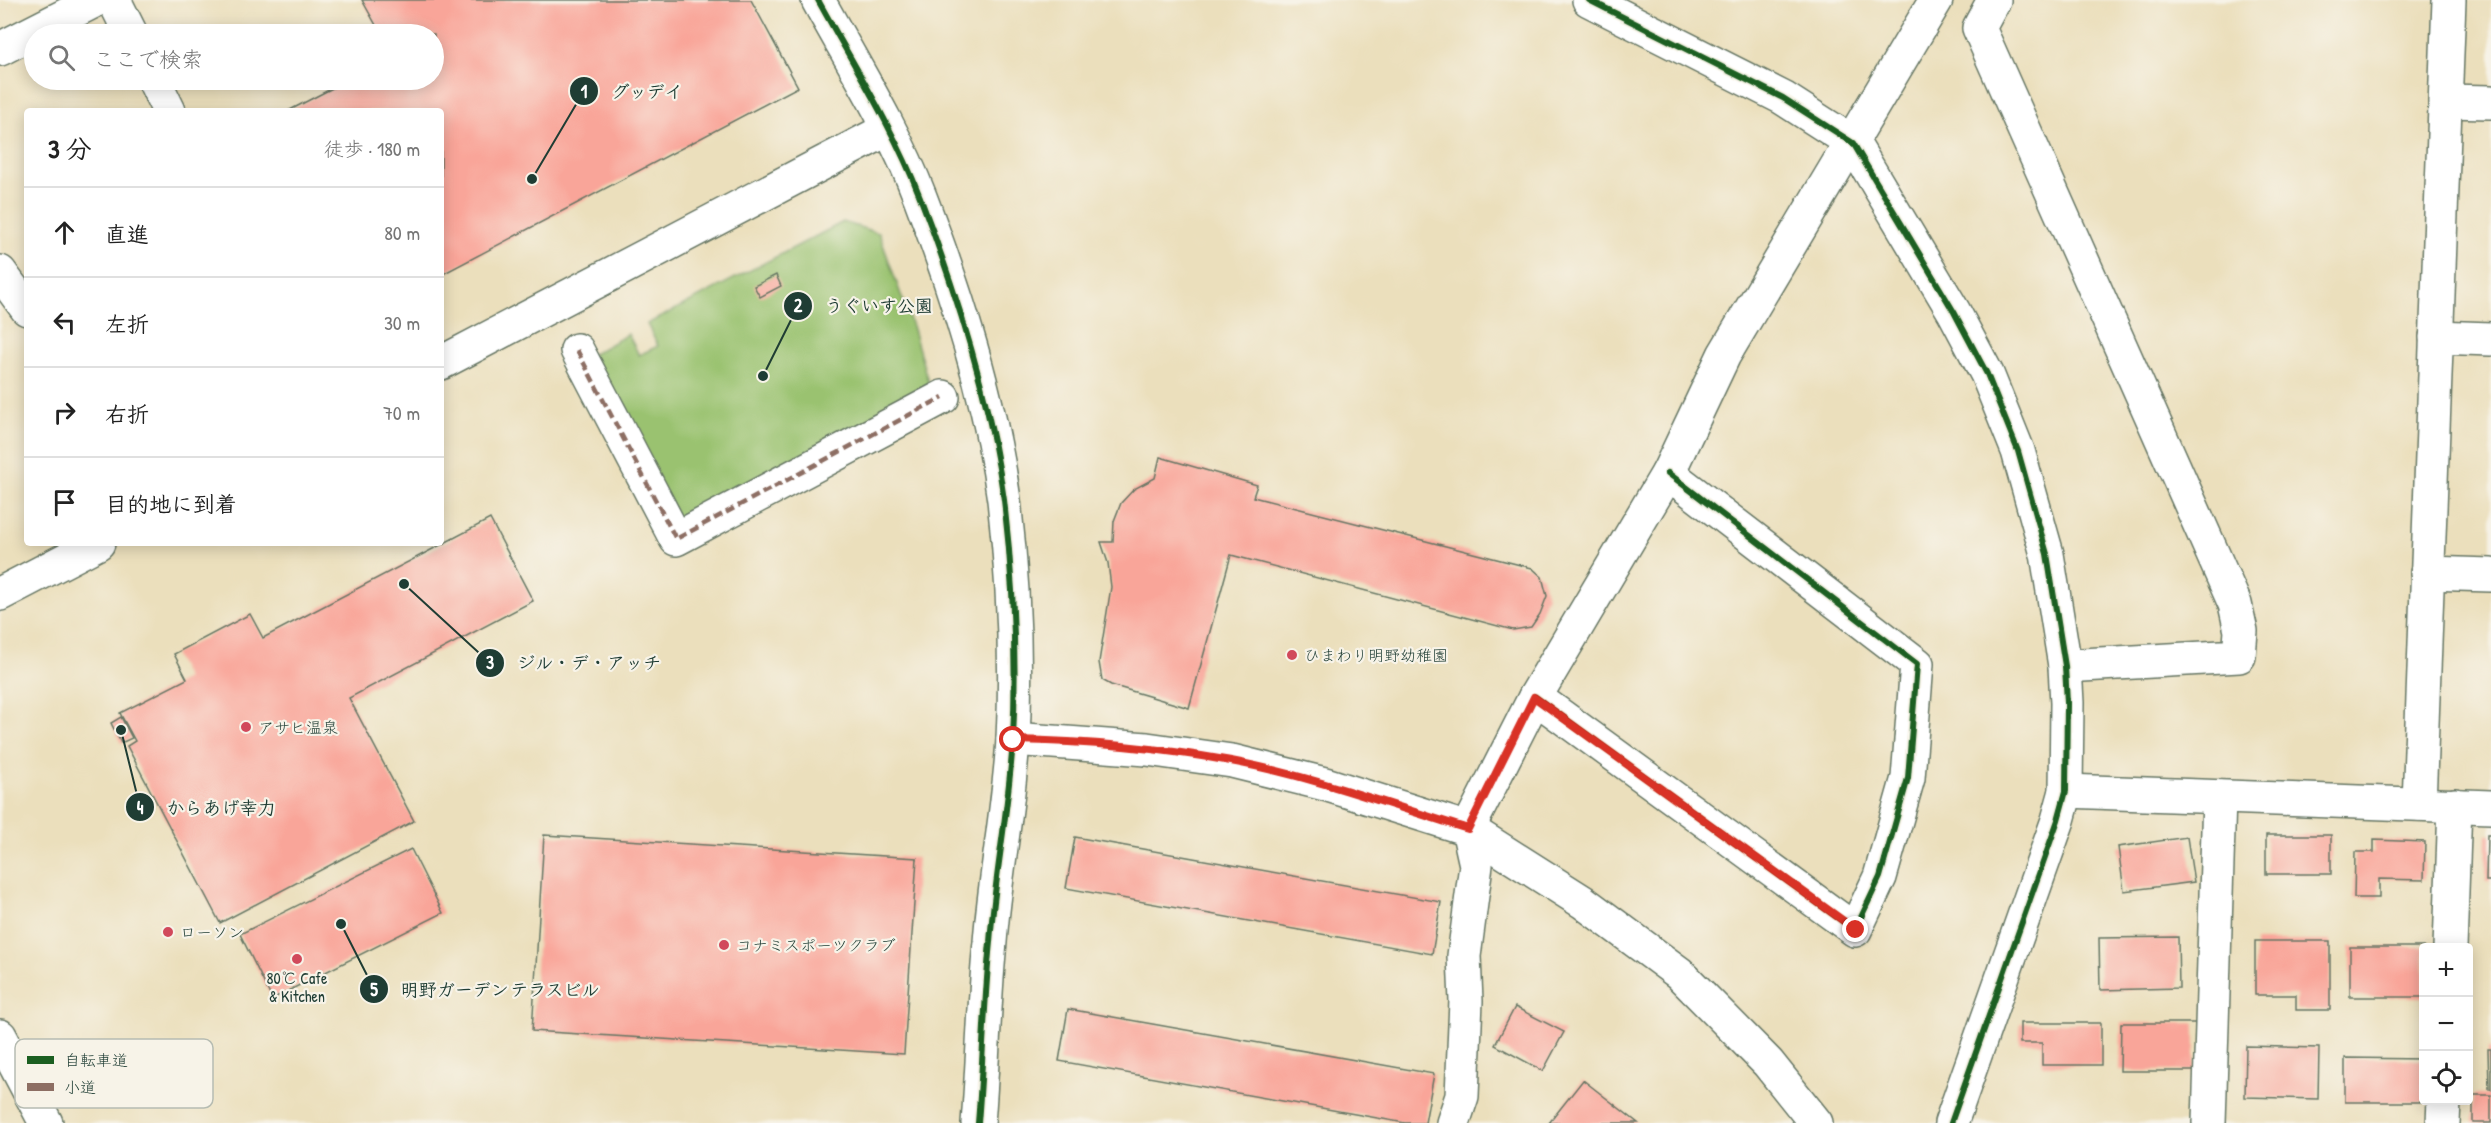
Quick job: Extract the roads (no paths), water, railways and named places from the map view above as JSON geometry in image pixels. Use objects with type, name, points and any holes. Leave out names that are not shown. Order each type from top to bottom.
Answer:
[{"type":"street","points":[[49,24],[96,0]]},
{"type":"street","points":[[114,0],[126,24]]},
{"type":"street","points":[[818,0],[888,129],[919,193],[950,278],[991,430],[1003,498],[1009,555],[1013,740],[990,942],[978,1123]]},
{"type":"street","points":[[1589,0],[1783,98],[1853,142],[1954,312],[1987,374],[2014,440],[2047,554],[2065,666],[2066,791],[2058,820],[1951,1123]]},
{"type":"street","points":[[1453,1123],[1462,1096],[1466,1001],[1464,956],[1476,865],[1468,829],[1534,697],[1668,473],[1724,355],[1936,0]]},
{"type":"street","points":[[1994,0],[1979,28],[2235,604],[2241,631],[2239,656],[2065,666]]},
{"type":"street","points":[[2419,804],[2449,0]]},
{"type":"street","points":[[0,49],[24,37]]},
{"type":"street","points":[[159,90],[168,108]]},
{"type":"street","points":[[2445,101],[2491,102]]},
{"type":"street","points":[[444,361],[888,129]]},
{"type":"street","points":[[0,272],[24,305]]},
{"type":"street","points":[[2436,337],[2491,339]]},
{"type":"street","points":[[577,350],[676,539],[943,397]]},
{"type":"street","points":[[1534,697],[1856,930],[1880,877],[1908,778],[1917,664],[1668,473]]},
{"type":"street","points":[[0,594],[92,546]]},
{"type":"street","points":[[2427,573],[2491,575]]},
{"type":"street","points":[[1013,740],[1147,749],[1232,761],[1325,784],[1468,829],[1583,902],[1679,973],[1768,1063],[1816,1123]]},
{"type":"street","points":[[2066,791],[2491,807]]},
{"type":"street","points":[[2209,1123],[2219,797]]},
{"type":"street","points":[[2450,943],[2455,805]]},
{"type":"street","points":[[0,1036],[15,1064]]},
{"type":"street","points":[[2443,1123],[2444,1105]]},
{"type":"street","points":[[38,1108],[46,1123]]},
{"type":"place","name":"グッデイ","points":[[532,179]]},
{"type":"place","name":"うぐいす公園","points":[[763,376]]},
{"type":"place","name":"ジル・デ・アッチ","points":[[404,584]]},
{"type":"place","name":"ひまわり明野幼稚園","points":[[1292,655]]},
{"type":"place","name":"アサヒ温泉","points":[[246,727]]},
{"type":"place","name":"からあげ幸力","points":[[121,730]]},
{"type":"place","name":"明野ガーデンテラスビル","points":[[341,924]]},
{"type":"place","name":"ローソン","points":[[168,932]]},
{"type":"place","name":"コナミスポーツクラブ","points":[[724,945]]},
{"type":"place","name":"80℃ Cafe & Kitchen","points":[[297,959]]}]
